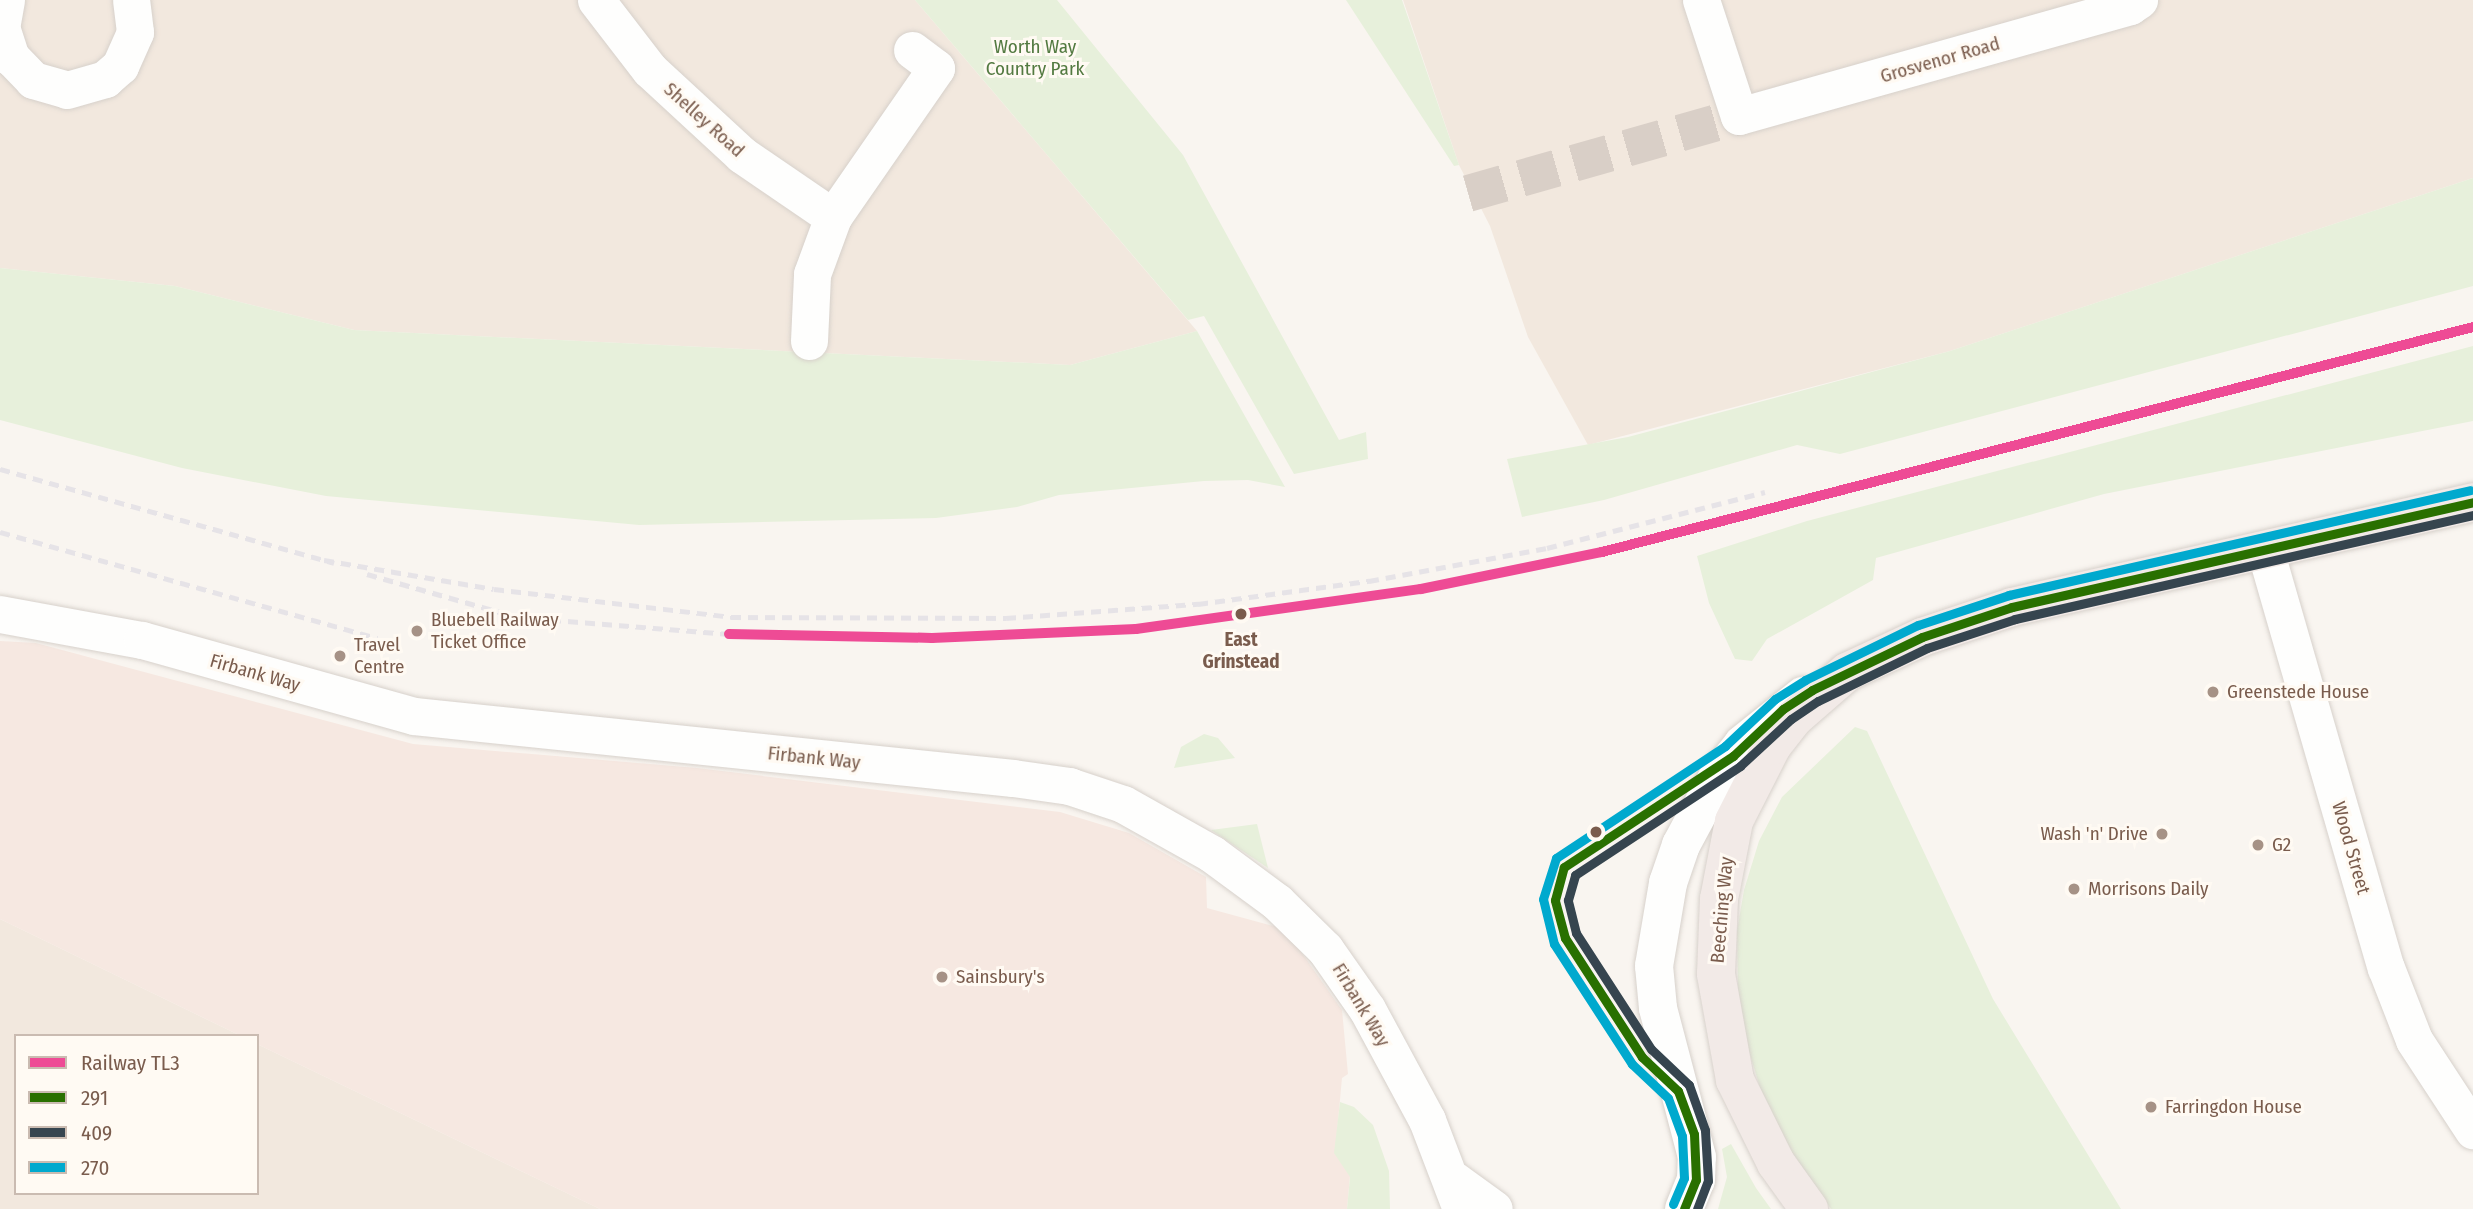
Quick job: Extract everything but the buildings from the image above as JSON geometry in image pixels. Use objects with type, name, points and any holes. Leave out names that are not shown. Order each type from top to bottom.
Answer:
[{"type":"highway","name":"Beeching Way","points":[[1809,1209],[1776,1163],[1735,1080],[1716,974],[1716,936],[1728,848],[1750,785],[1793,719],[1847,672],[1922,637],[2012,607],[2473,502]]},
{"type":"main road","points":[[1684,1209],[1696,1180],[1697,1157],[1658,1009],[1654,966],[1668,883],[1698,810],[1733,756],[1783,709],[1847,672]]},
{"type":"street","points":[[6,0],[1,27],[11,57],[33,80],[67,90],[105,79],[120,66],[135,32],[131,0]]},
{"type":"street","name":"Shelley Road","points":[[596,0],[650,71],[742,155],[833,217]]},
{"type":"street","name":"Grosvenor Road","points":[[1701,0],[1739,116],[2130,6],[2138,0]]},
{"type":"street","points":[[809,341],[812,274],[833,217],[936,68],[912,50]]},
{"type":"street","name":"Wood Street","points":[[2265,550],[2386,968],[2414,1040],[2473,1130]]},
{"type":"street","name":"Firbank Way","points":[[0,614],[142,640],[414,716],[1013,778],[1069,786],[1123,804],[1212,854],[1277,902],[1325,949],[1367,1009],[1427,1120],[1458,1195],[1494,1209]]},
{"type":"shaded area","points":[[0,0],[915,0],[1197,331],[1070,365],[354,330],[175,286],[0,268]]},
{"type":"shaded area","points":[[1403,0],[2473,0],[2473,178],[1950,351],[1588,445],[1528,337],[1490,226],[1459,165]]},
{"type":"shaded area","points":[[0,641],[36,643],[413,744],[697,768],[1060,812],[1129,833],[1206,877],[1207,908],[1277,927],[1299,949],[1342,1010],[1348,1074],[1342,1078],[1335,1153],[1350,1176],[1347,1209],[600,1209],[259,1045],[259,1034],[237,1034],[0,919]]},
{"type":"shaded area","points":[[0,919],[237,1034],[14,1034],[14,1195],[259,1195],[259,1045],[600,1209],[0,1209]]},
{"type":"green space","name":"Worth Way Country Park","points":[[915,0],[1057,0],[1183,155],[1339,440],[1366,432],[1368,459],[1294,474],[1204,316],[1188,320]]},
{"type":"green space","points":[[1346,0],[1402,0],[1459,165],[1454,166]]},
{"type":"green space","points":[[2473,178],[2473,286],[1840,454],[1797,445],[1604,500],[1522,517],[1507,459],[1628,437],[1950,351]]},
{"type":"green space","points":[[0,268],[175,286],[354,330],[1070,365],[1197,331],[1285,487],[1248,480],[1204,481],[1059,495],[1017,507],[936,518],[639,525],[326,496],[182,468],[0,420]]},
{"type":"green space","points":[[2473,346],[2473,421],[2104,494],[1876,558],[1873,580],[1767,639],[1752,661],[1735,659],[1709,603],[1697,556],[1807,521]]},
{"type":"green space","points":[[1855,727],[1867,731],[1993,999],[2121,1209],[1831,1209],[1784,1141],[1762,1094],[1748,1048],[1738,988],[1737,931],[1744,890],[1759,841],[1782,797]]},
{"type":"green space","points":[[1204,734],[1218,738],[1235,758],[1174,768],[1181,747]]},
{"type":"green space","points":[[1257,824],[1268,868],[1211,830]]},
{"type":"green space","points":[[1340,1102],[1354,1107],[1373,1125],[1389,1171],[1390,1209],[1347,1209],[1350,1177],[1334,1153]]},
{"type":"green space","points":[[1731,1144],[1771,1209],[1718,1209],[1727,1177],[1722,1149]]},
{"type":"tunnel","points":[[1468,193],[1739,116]]},
{"type":"railway","points":[[0,469],[334,563]]},
{"type":"railway","points":[[324,560],[494,589],[731,617],[1006,618],[1198,604],[1369,581],[1547,548],[1765,492]]},
{"type":"railway","points":[[0,532],[377,638]]},
{"type":"railway","points":[[367,574],[517,617],[729,634]]},
{"type":"rail line","name":"TL3","points":[[729,634],[932,638],[1136,629],[1421,589],[1602,552],[2473,327]]},
{"type":"transit line","name":"270","points":[[1673,1204],[1684,1178],[1682,1136],[1668,1098],[1632,1064],[1554,944],[1543,899],[1556,858],[1725,746],[1775,699],[1805,680],[1918,625],[2009,595],[2470,490]]},
{"type":"transit line","name":"291","points":[[1684,1209],[1696,1180],[1694,1134],[1678,1091],[1642,1057],[1565,938],[1555,900],[1564,867],[1733,756],[1783,709],[1812,690],[1922,637],[2012,607],[2473,502]]},
{"type":"transit line","name":"409","points":[[1697,1209],[1708,1181],[1705,1130],[1689,1085],[1651,1049],[1576,933],[1568,900],[1575,875],[1740,766],[1791,719],[1818,701],[1927,648],[2015,619],[2473,515]]},
{"type":"place","name":"East Grinstead","points":[[1241,614]]},
{"type":"place","name":"Bluebell Railway Ticket Office","points":[[417,631]]},
{"type":"place","name":"Travel Centre","points":[[340,656]]},
{"type":"place","name":"Greenstede House","points":[[2213,692]]},
{"type":"place","name":"Wash 'n' Drive","points":[[2162,834]]},
{"type":"place","name":"G2","points":[[2258,845]]},
{"type":"place","name":"Morrisons Daily","points":[[2074,889]]},
{"type":"place","name":"Sainsbury's","points":[[942,977]]},
{"type":"place","name":"Farringdon House","points":[[2151,1107]]}]
